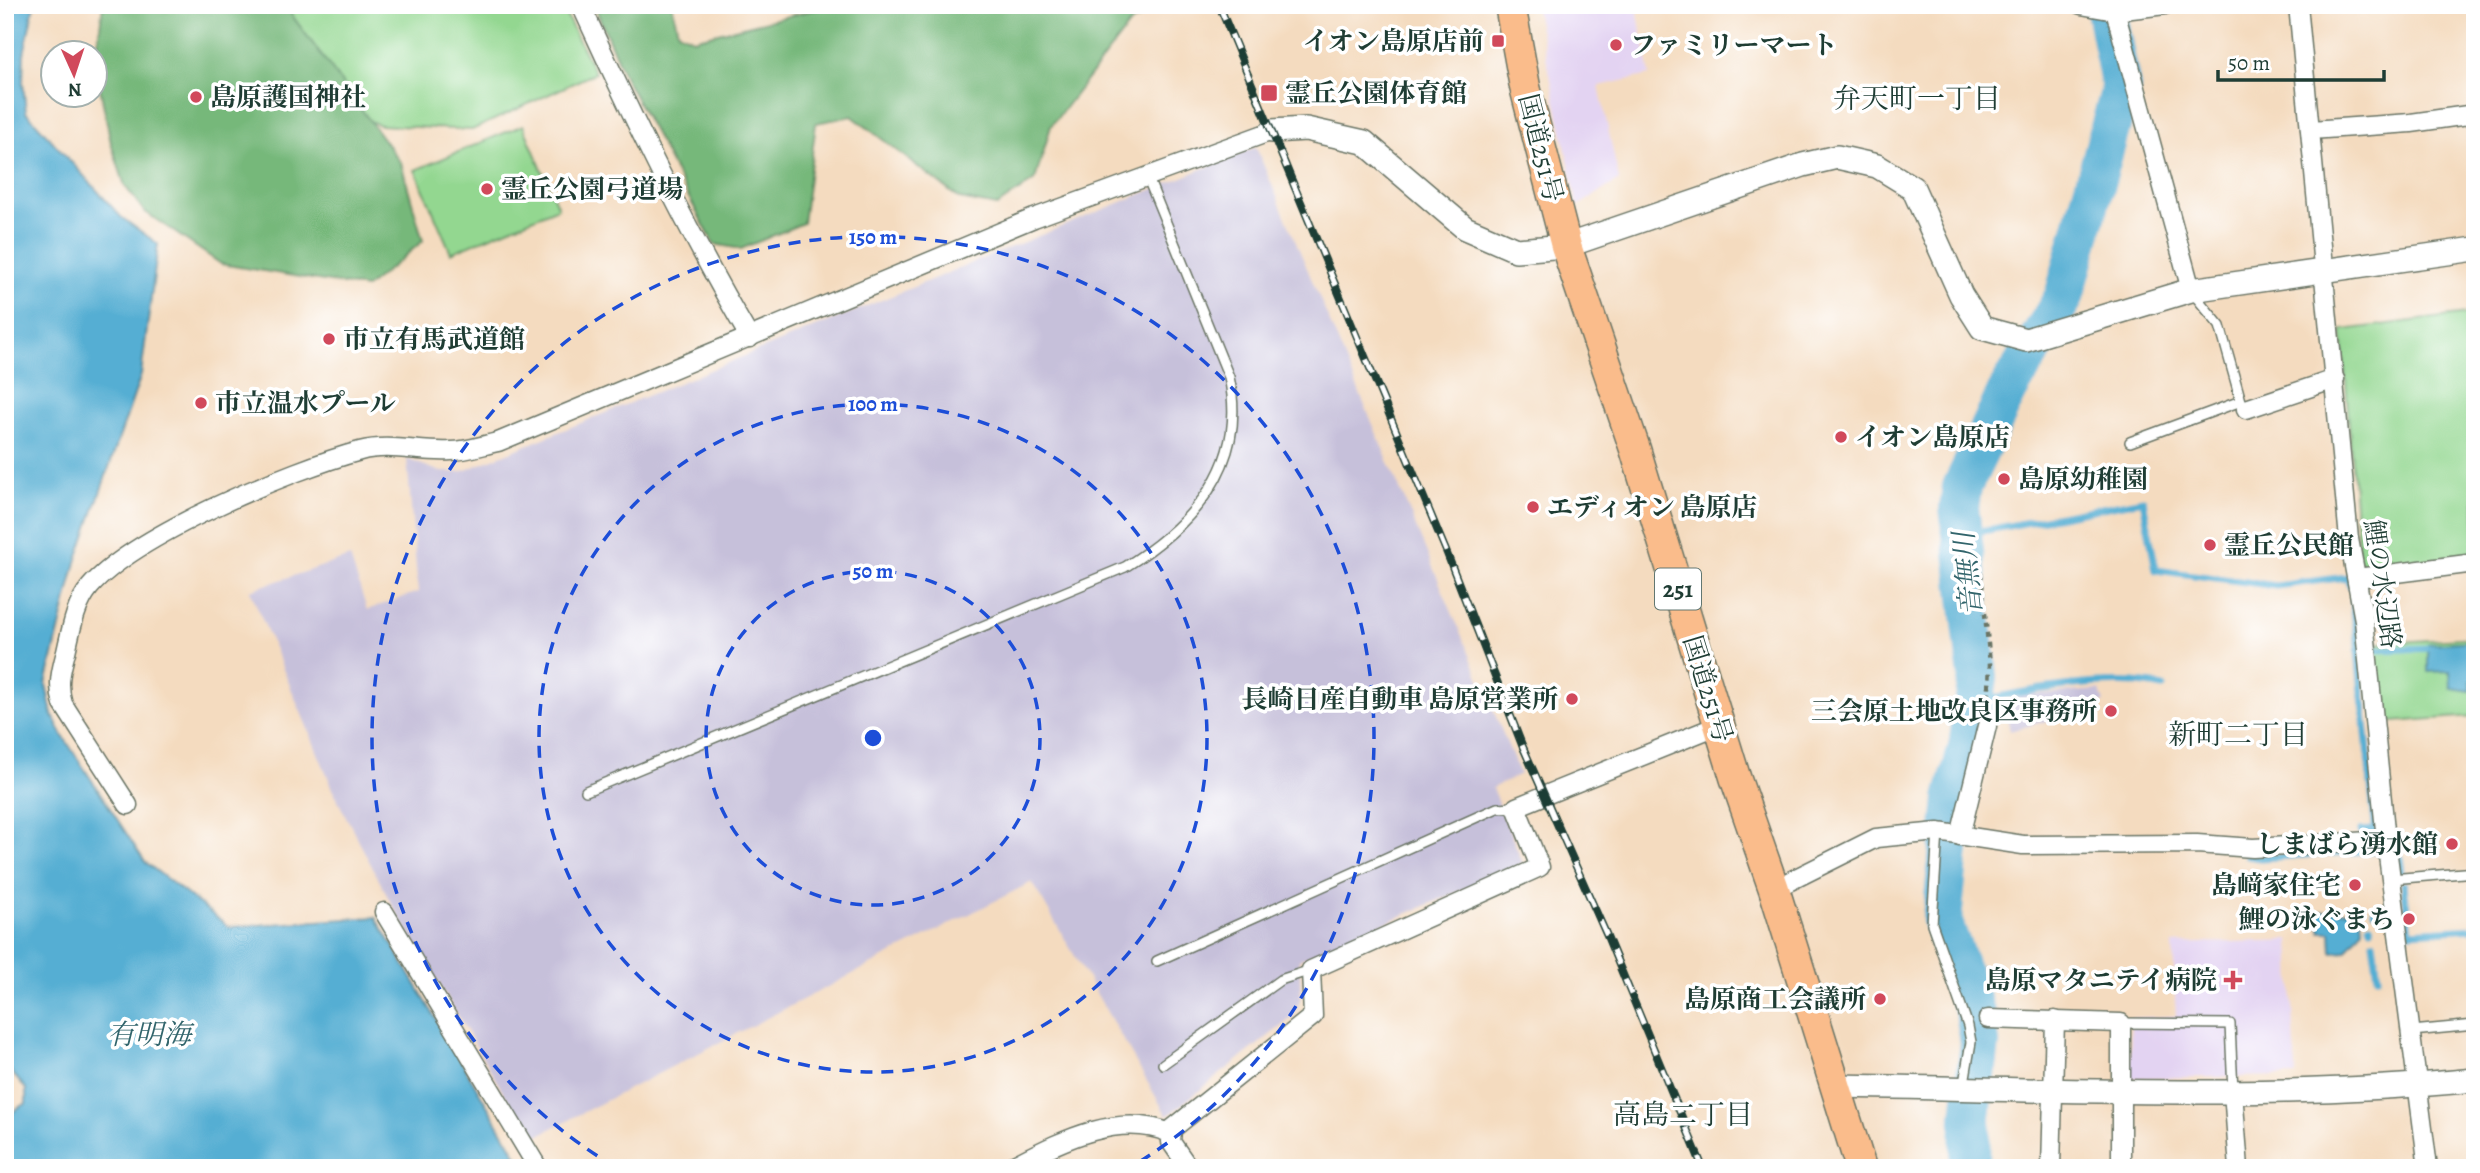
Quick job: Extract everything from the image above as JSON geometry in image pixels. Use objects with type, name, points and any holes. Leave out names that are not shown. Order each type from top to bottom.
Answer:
[{"type":"highway","name":"国道251号","points":[[1510,5],[1525,88],[1566,246],[1635,449],[1719,724],[1774,889],[1861,1168]]},
{"type":"street","points":[[581,5],[622,96],[708,267],[750,338]]},
{"type":"street","points":[[2165,5],[2100,8],[2191,290]]},
{"type":"street","name":"鯉の水辺路","points":[[2298,5],[2349,539],[2364,620],[2386,840],[2428,1168]]},
{"type":"street","points":[[2311,130],[2411,123],[2475,114]]},
{"type":"street","points":[[128,804],[63,704],[59,686],[79,604],[106,571],[148,542],[198,516],[310,467],[363,450],[399,447],[451,451],[498,442],[1034,218],[1272,131],[1306,129],[1364,142],[1465,229],[1516,250],[1566,246],[1803,165],[1837,157],[1877,166],[1913,188],[1961,295],[1982,328],[2026,340],[2191,290],[2474,249]]},
{"type":"street","points":[[2244,405],[2335,379]]},
{"type":"street","points":[[2357,578],[2475,563]]},
{"type":"street","points":[[1170,1133],[1313,1016],[1311,970],[1541,867],[1516,807],[1719,724]]},
{"type":"street","points":[[1948,834],[1987,726]]},
{"type":"street","points":[[1774,889],[1876,838],[1948,834],[2023,845],[2197,844],[2253,848],[2386,840]]},
{"type":"street","points":[[384,912],[538,1168]]},
{"type":"street","points":[[1988,1019],[2121,1023],[2121,1168]]},
{"type":"street","points":[[2051,1168],[2055,1020]]},
{"type":"street","points":[[1836,1086],[2233,1092],[2419,1086],[2475,1080]]},
{"type":"street","points":[[2233,1092],[2239,1168]]},
{"type":"street","points":[[1008,1168],[1089,1131],[1150,1128],[1170,1133]]},
{"type":"street","points":[[1170,1133],[1171,1142],[1189,1168]]},
{"type":"lane","points":[[586,790],[1125,567],[1172,533],[1194,511],[1228,454],[1234,399],[1229,377],[1147,176]]},
{"type":"lane","points":[[2130,442],[2244,405],[2220,326],[2191,290]]},
{"type":"lane","points":[[1157,961],[1497,808],[1516,807]]},
{"type":"lane","points":[[1948,834],[1932,924],[1968,1026],[1971,1042],[1963,1089]]},
{"type":"lane","points":[[2391,879],[2475,872]]},
{"type":"lane","points":[[1163,1064],[1280,980],[1311,970]]},
{"type":"lane","points":[[1968,1026],[1988,1019]]},
{"type":"lane","points":[[2121,1023],[2230,1024],[2233,1092]]},
{"type":"lane","points":[[2412,1031],[2475,1026]]},
{"type":"path","points":[[1981,573],[1990,664],[1987,726]]},
{"type":"shaded area","points":[[1535,5],[1636,5],[1650,75],[1599,86],[1619,180],[1578,206]]},
{"type":"shaded area","points":[[1256,147],[1520,774],[1492,788],[1523,864],[1299,960],[1301,997],[1293,1017],[1167,1116],[1032,882],[531,1139],[390,901],[338,801],[250,590],[350,557],[367,610],[418,592],[407,459],[441,472],[461,472]]},
{"type":"shaded area","points":[[2100,690],[2104,703],[2068,709],[2069,715],[2010,731],[2004,702],[2022,695]]},
{"type":"shaded area","name":"島原マタニテイ病院","points":[[2290,940],[2296,1076],[2130,1078],[2131,1018],[2176,1016],[2173,944]]},
{"type":"green space","points":[[103,5],[289,5],[291,14],[401,163],[423,241],[366,288],[221,264],[144,211],[125,186],[111,143],[104,108],[108,108],[108,38],[98,38]]},
{"type":"green space","points":[[276,5],[561,5],[595,73],[472,130],[380,125],[310,97]]},
{"type":"green space","points":[[594,5],[672,5],[678,32],[693,39],[822,8],[822,5],[1160,5],[1129,25],[1051,126],[1035,180],[997,206],[960,199],[852,116],[816,123],[803,223],[741,249],[714,244],[625,78]]},
{"type":"green space","name":"霊丘公園弓道場","points":[[523,125],[558,208],[451,253],[415,170]]},
{"type":"green space","points":[[2475,313],[2475,554],[2367,570],[2359,560],[2342,330]]},
{"type":"green space","points":[[2475,637],[2475,716],[2378,723],[2370,644]]},
{"type":"water","name":"有明海","points":[[5,5],[34,5],[24,54],[26,112],[121,217],[158,244],[141,375],[76,562],[46,684],[52,714],[63,736],[145,862],[229,927],[376,917],[524,1168],[5,1168],[8,1121],[18,1108],[26,1104],[26,1089],[5,1065]]},
{"type":"water","points":[[2475,641],[2475,680],[2471,681],[2471,691],[2451,688],[2450,671],[2428,672],[2428,644]]},
{"type":"water","points":[[2348,910],[2362,917],[2363,928],[2346,951],[2332,952],[2331,932],[2321,932],[2318,921],[2312,920],[2310,912]]},
{"type":"waterway","name":"音無川","points":[[1970,1168],[1971,1115],[1980,1043],[1975,1012],[1942,920],[1954,799],[1968,747],[1978,677],[1959,507],[1962,487],[2008,390],[2064,297],[2121,88],[2105,5]]},
{"type":"waterway","points":[[1962,535],[2143,500],[2156,570],[2276,586],[2347,577],[2350,586]]},
{"type":"waterway","points":[[2352,601],[2354,618]]},
{"type":"waterway","points":[[2355,624],[2360,650]]},
{"type":"waterway","points":[[2371,650],[2436,648]]},
{"type":"waterway","points":[[2358,651],[2376,835]]},
{"type":"waterway","points":[[1975,702],[2069,685],[2119,683],[2163,687]]},
{"type":"waterway","points":[[2361,831],[2376,830]]},
{"type":"waterway","points":[[2247,856],[2260,858],[2381,850]]},
{"type":"waterway","points":[[2395,850],[2399,850],[2402,873]]},
{"type":"waterway","points":[[2404,885],[2410,932],[2475,928]]},
{"type":"waterway","points":[[2374,911],[2380,911]]},
{"type":"waterway","points":[[2373,942],[2378,976]]},
{"type":"railway","points":[[1219,5],[1446,551],[1522,745],[1607,936],[1703,1168]]},
{"type":"place","name":"イオン島原店前","points":[[1498,41]]},
{"type":"place","name":"ファミリーマート","points":[[1616,45]]},
{"type":"place","name":"霊丘公園体育館","points":[[1269,93]]},
{"type":"place","name":"島原護国神社","points":[[196,97]]},
{"type":"place","name":"霊丘公園弓道場","points":[[487,189]]},
{"type":"place","name":"市立有馬武道館","points":[[329,339]]},
{"type":"place","name":"市立温水プール","points":[[201,403]]},
{"type":"place","name":"イオン島原店","points":[[1841,437]]},
{"type":"place","name":"島原幼稚園","points":[[2004,479]]},
{"type":"place","name":"エディオン 島原店","points":[[1533,507]]},
{"type":"place","name":"霊丘公民館","points":[[2210,545]]},
{"type":"place","name":"長崎日産自動車 島原営業所","points":[[1572,699]]},
{"type":"place","name":"三会原土地改良区事務所","points":[[2111,711]]},
{"type":"place","name":"しまばら湧水館","points":[[2452,844]]},
{"type":"place","name":"島﨑家住宅","points":[[2355,885]]},
{"type":"place","name":"鯉の泳ぐまち","points":[[2409,919]]},
{"type":"place","name":"島原マタニテイ病院","points":[[2233,980]]},
{"type":"place","name":"島原商工会議所","points":[[1880,999]]},
{"type":"district","name":"弁天町一丁目","points":[[1917,98]]},
{"type":"district","name":"新町二丁目","points":[[2238,734]]},
{"type":"district","name":"高島二丁目","points":[[1683,1114]]}]
